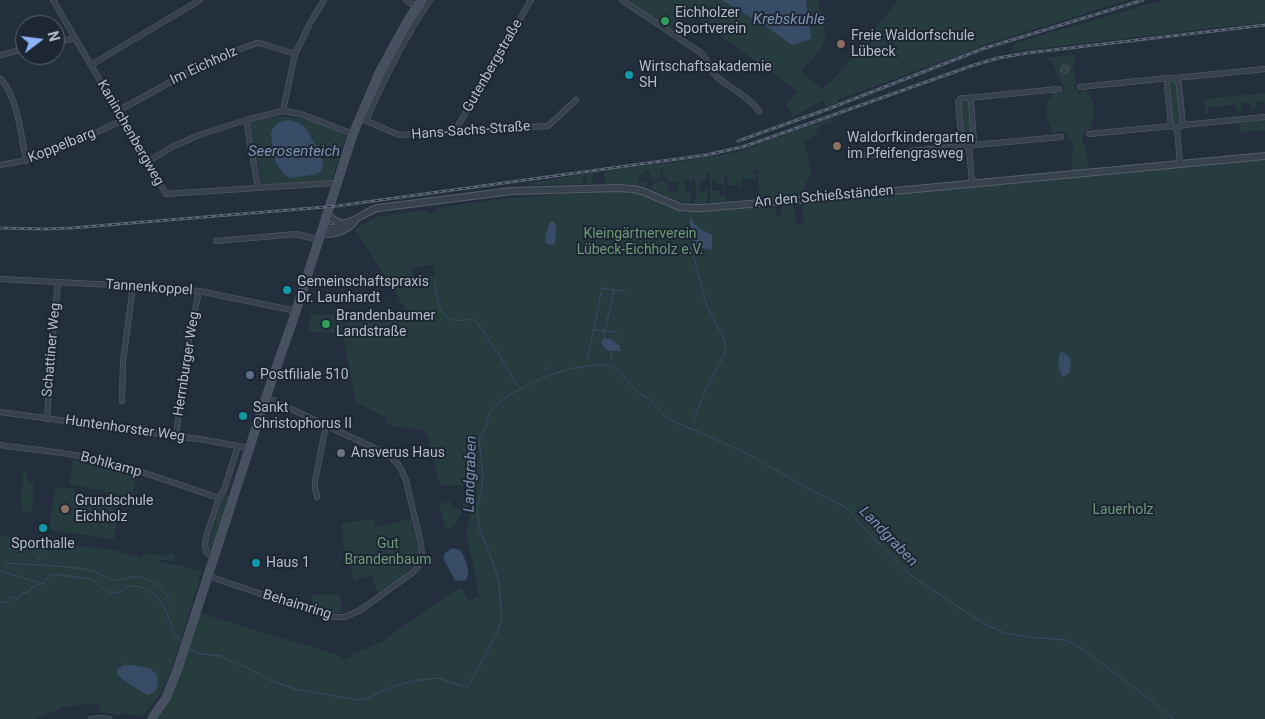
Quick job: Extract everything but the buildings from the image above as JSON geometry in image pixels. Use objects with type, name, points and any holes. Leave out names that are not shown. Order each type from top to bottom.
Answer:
[{"type":"main road","points":[[151,718],[166,698],[186,646],[266,397],[338,185],[353,134],[363,119],[379,73],[419,4]]},
{"type":"street","name":"Kaninchenbergweg","points":[[54,0],[166,194],[333,183],[338,185]]},
{"type":"street","points":[[91,65],[200,0]]},
{"type":"street","points":[[282,111],[295,54],[324,0]]},
{"type":"street","points":[[406,0],[419,4]]},
{"type":"street","points":[[363,119],[412,27],[430,0]]},
{"type":"street","name":"Gutenbergstraße","points":[[455,132],[530,0]]},
{"type":"street","points":[[622,0],[701,53],[716,75],[754,104],[759,111]]},
{"type":"street","points":[[65,41],[76,38]]},
{"type":"street","name":"Im Eichholz","points":[[118,111],[212,59],[257,43],[295,54]]},
{"type":"street","points":[[0,54],[15,51]]},
{"type":"street","points":[[1080,87],[1265,69]]},
{"type":"street","points":[[1172,78],[1179,82],[1183,125]]},
{"type":"street","points":[[1172,78],[1167,80],[1167,86],[1180,164]]},
{"type":"street","points":[[0,79],[12,97],[26,161]]},
{"type":"street","points":[[968,146],[962,143],[958,102],[961,98],[1059,89]]},
{"type":"street","points":[[968,98],[971,102],[974,142],[968,146]]},
{"type":"street","name":"Hans-Sachs-Straße","points":[[363,119],[400,135],[548,126],[576,100]]},
{"type":"street","points":[[147,162],[172,147],[199,135],[282,111],[300,114],[353,134]]},
{"type":"street","points":[[1089,134],[1265,117]]},
{"type":"street","name":"Koppelbarg","points":[[0,165],[26,161],[68,145],[123,120]]},
{"type":"street","points":[[246,120],[258,188]]},
{"type":"street","points":[[857,156],[1061,137]]},
{"type":"street","points":[[968,146],[972,184]]},
{"type":"street","name":"An den Schießständen","points":[[321,234],[338,232],[348,228],[351,222],[386,207],[512,190],[633,189],[680,206],[702,208],[1265,156]]},
{"type":"street","points":[[328,214],[337,222],[351,222]]},
{"type":"street","points":[[216,240],[321,234]]},
{"type":"street","name":"Tannenkoppel","points":[[0,279],[199,291],[296,311]]},
{"type":"street","name":"Schattiner Weg","points":[[47,419],[58,282]]},
{"type":"street","points":[[122,401],[124,351],[134,286]]},
{"type":"street","name":"Herrnburger Weg","points":[[176,436],[187,349],[199,291]]},
{"type":"street","name":"Behaimring","points":[[208,576],[326,616],[344,617],[359,611],[412,573],[418,567],[421,558],[421,544],[406,480],[401,469],[391,457],[266,397]]},
{"type":"street","name":"Huntenhorster Weg","points":[[0,412],[250,448]]},
{"type":"street","points":[[317,497],[315,481],[326,425]]},
{"type":"street","name":"Bohlkamp","points":[[0,445],[92,459],[148,474],[219,498]]},
{"type":"street","points":[[214,556],[207,553],[205,544],[207,534],[238,446]]},
{"type":"street","points":[[91,719],[109,719]]},
{"type":"green space","points":[[622,0],[722,0],[769,28],[790,44],[808,9],[806,0],[817,0],[824,24],[825,39],[819,52],[801,71],[822,89],[838,74],[898,0],[1129,0],[990,43],[838,100],[839,102],[827,107],[824,100],[793,116],[786,105],[797,91],[687,11],[668,31]]},
{"type":"green space","points":[[1163,0],[1265,0],[1265,22],[1017,51],[1013,49],[1015,43]]},
{"type":"green space","points":[[1075,55],[1073,69],[1077,82],[1074,85],[1079,93],[1085,89],[1092,99],[1094,116],[1091,129],[1084,132],[1083,137],[1089,170],[1071,172],[1073,143],[1066,133],[1062,131],[1056,132],[1054,135],[1047,117],[1049,98],[1052,97],[1052,92],[1054,91],[1059,94],[1065,90],[1052,62],[1047,58]]},
{"type":"green space","points":[[1171,80],[1176,81],[1181,121],[1176,124],[1173,123],[1169,83]]},
{"type":"green space","points":[[1265,93],[1265,107],[1264,101],[1256,102],[1257,110],[1251,110],[1250,102],[1241,103],[1242,111],[1237,112],[1236,105],[1208,107],[1208,114],[1206,114],[1204,99]]},
{"type":"green space","points":[[963,100],[969,101],[972,142],[966,143],[964,143],[960,102]]},
{"type":"green space","points":[[282,116],[290,117],[324,125],[346,136],[332,180],[262,185],[250,123]],"holes":[[[306,129],[313,142],[287,177],[278,167],[271,149],[272,130]]]},
{"type":"green space","points":[[832,118],[832,121],[819,127],[815,135],[804,141],[812,175],[806,182],[802,195],[760,199],[756,170],[753,171],[756,174],[756,178],[741,180],[741,187],[739,188],[738,181],[737,185],[728,186],[727,176],[724,177],[724,189],[722,184],[712,181],[712,191],[719,191],[720,195],[726,195],[726,202],[710,203],[710,173],[707,173],[706,180],[699,181],[700,191],[708,189],[707,203],[693,204],[696,198],[695,178],[692,178],[692,182],[689,180],[684,181],[685,192],[693,191],[691,203],[673,199],[650,188],[654,183],[663,180],[669,184],[667,190],[677,193],[679,182],[668,181],[667,177],[663,177],[663,170],[660,170],[661,178],[655,180],[650,175],[649,170],[645,170],[644,175],[638,175],[638,183],[648,182],[646,187],[633,184],[606,184],[603,173],[606,173],[605,171],[727,154]]},
{"type":"green space","points":[[1265,120],[1265,130],[1240,132],[1239,123]]},
{"type":"green space","points":[[1265,160],[1265,719],[156,719],[177,681],[200,613],[341,656],[342,660],[351,657],[350,654],[383,641],[442,599],[461,588],[469,601],[478,596],[466,534],[474,492],[473,488],[468,486],[440,485],[427,435],[421,430],[389,425],[385,421],[387,418],[356,402],[344,339],[345,318],[347,316],[398,319],[408,313],[355,229],[376,217],[428,210],[428,214],[437,212],[437,208],[541,195],[576,194],[576,191],[614,190],[636,192],[681,209],[685,213],[687,210],[757,206],[758,208],[775,207],[777,216],[781,215],[780,207],[793,205],[797,225],[803,223],[803,202]],"holes":[[[692,219],[694,224],[712,235],[713,242],[704,248],[698,247],[691,241],[690,228]],[[433,265],[435,276],[414,281],[411,267]],[[606,337],[614,342],[620,351],[612,352],[605,349],[601,340]]]},
{"type":"green space","points":[[594,173],[603,173],[593,174],[592,183],[604,184],[587,184],[587,177],[583,177],[582,184],[529,185],[529,183]]},
{"type":"green space","name":"Brandenbaumer Landstraße","points":[[310,314],[343,315],[342,333],[309,332]]},
{"type":"green space","points":[[73,460],[137,477],[131,497],[69,484]]},
{"type":"green space","points":[[26,470],[28,482],[33,483],[34,487],[32,510],[30,513],[24,511],[21,500],[23,473]]},
{"type":"green space","points":[[55,487],[75,489],[75,493],[119,499],[114,539],[49,530]]},
{"type":"green space","points":[[229,495],[231,497],[212,550],[209,548],[211,536],[222,501],[224,497]]},
{"type":"green space","points":[[467,499],[471,504],[460,516],[456,525],[446,530],[439,505],[450,501],[452,508],[460,508]]},
{"type":"green space","name":"Gut Brandenbaum","points":[[374,519],[376,527],[411,519],[418,553],[408,571],[377,593],[372,575],[354,581],[349,562],[346,562],[341,523]]},
{"type":"green space","points":[[0,535],[117,551],[142,558],[143,553],[167,556],[168,553],[175,554],[174,561],[149,559],[202,571],[166,683],[158,697],[142,716],[101,712],[98,703],[63,707],[35,719],[0,719]]},
{"type":"green space","points":[[340,594],[341,613],[331,613],[313,607],[312,595]]},
{"type":"water","name":"Krebskuhle","points":[[722,0],[806,0],[811,38],[795,45],[790,44]]},
{"type":"water","name":"Seerosenteich","points":[[289,120],[301,124],[306,129],[321,154],[322,170],[317,174],[287,177],[276,163],[272,151],[271,133],[278,123]]},
{"type":"water","points":[[691,218],[694,224],[712,235],[711,250],[692,244]]},
{"type":"water","points":[[554,221],[556,226],[555,243],[553,245],[545,242],[550,222]]},
{"type":"water","points":[[604,338],[610,339],[620,346],[620,351],[606,349],[601,341]]},
{"type":"water","points":[[1062,352],[1071,360],[1070,372],[1063,377],[1058,362]]},
{"type":"water","points":[[452,548],[460,550],[466,564],[468,576],[463,581],[455,580],[444,560],[444,554]]},
{"type":"water","points":[[131,665],[148,668],[156,673],[158,683],[154,692],[148,695],[119,677],[117,672],[119,668]]},
{"type":"waterway","points":[[692,244],[691,247],[706,303],[726,347],[693,421]]},
{"type":"waterway","points":[[435,282],[437,299],[444,315],[454,320],[475,320],[499,354],[517,385]]},
{"type":"waterway","points":[[598,308],[602,288],[614,290]]},
{"type":"waterway","points":[[610,309],[614,290],[625,291]]},
{"type":"waterway","points":[[587,360],[598,310]]},
{"type":"waterway","points":[[594,330],[605,331],[609,312]]},
{"type":"waterway","points":[[605,337],[603,332],[605,331],[617,332]]},
{"type":"waterway","points":[[611,360],[612,352]]},
{"type":"waterway","name":"Landgraben","points":[[188,648],[201,654],[221,656],[269,680],[295,689],[357,700],[368,698],[392,687],[419,680],[438,678],[468,687],[502,620],[499,582],[480,531],[477,509],[483,474],[479,439],[486,426],[489,413],[509,395],[544,377],[569,369],[608,365],[616,369],[665,416],[748,454],[845,507],[910,575],[969,614],[1005,633],[1066,640],[1076,645],[1174,719]]},
{"type":"waterway","points":[[545,366],[547,371]]},
{"type":"waterway","points":[[36,565],[40,557]]},
{"type":"waterway","points":[[5,563],[79,568],[114,580],[140,577],[156,584],[172,604]]},
{"type":"waterway","points":[[0,571],[43,584]]},
{"type":"waterway","name":"Landgraben","points":[[0,602],[5,603],[12,597],[19,599],[22,593],[28,592],[34,586],[45,583],[49,576],[55,574],[89,579],[112,593],[119,592],[130,586],[139,587],[151,593],[161,602],[176,635],[183,644]]},
{"type":"waterway","points":[[123,662],[124,666]]},
{"type":"railway","points":[[738,141],[828,109],[982,49],[1143,0]]},
{"type":"railway","points":[[0,228],[71,228],[337,206],[706,155],[742,147],[998,58],[1265,25]]},
{"type":"place","name":"Eichholzer Sportverein","points":[[665,21]]},
{"type":"place","name":"Freie Waldorfschule Lübeck","points":[[841,44]]},
{"type":"place","name":"Wirtschaftsakademie SH","points":[[629,75]]},
{"type":"place","name":"Waldorfkindergarten im Pfeifengrasweg","points":[[837,146]]},
{"type":"place","name":"Gemeinschaftspraxis Dr. Launhardt","points":[[287,290]]},
{"type":"place","name":"Brandenbaumer Landstraße","points":[[326,324]]},
{"type":"place","name":"Postfiliale 510","points":[[250,375]]},
{"type":"place","name":"Sankt Christophorus II","points":[[243,416]]},
{"type":"place","name":"Ansverus Haus","points":[[341,453]]},
{"type":"place","name":"Grundschule Eichholz","points":[[65,509]]},
{"type":"place","name":"Sporthalle","points":[[43,528]]},
{"type":"place","name":"Haus 1","points":[[256,563]]},
{"type":"park label","name":"Kleingärtnerverein Lübeck-Eichholz e.V.","points":[[640,242]]},
{"type":"park label","name":"Lauerholz","points":[[1123,510]]}]
